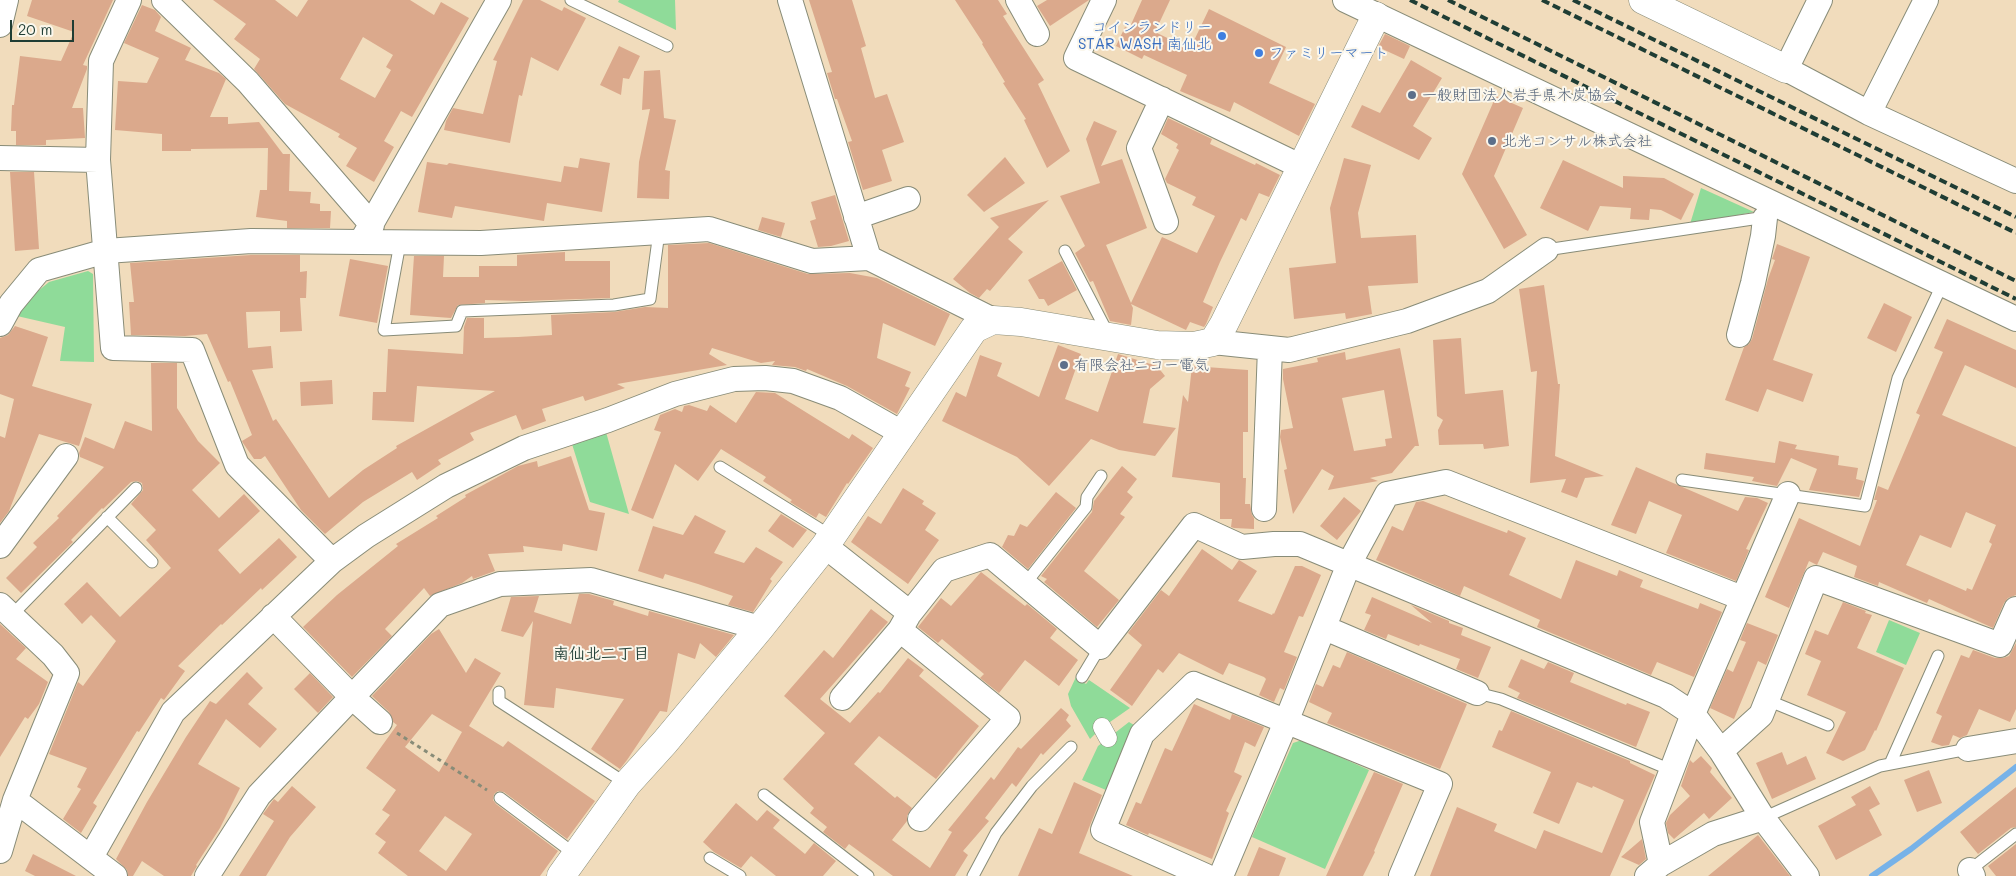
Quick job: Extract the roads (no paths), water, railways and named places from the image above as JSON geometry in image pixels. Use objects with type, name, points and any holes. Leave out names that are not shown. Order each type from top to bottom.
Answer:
[{"type":"street","points":[[0,25],[6,0]]},
{"type":"street","points":[[129,0],[101,61],[98,160],[113,348],[192,350],[237,465],[332,561]]},
{"type":"street","points":[[164,0],[188,10],[248,82],[367,234]]},
{"type":"street","points":[[367,234],[499,0]]},
{"type":"street","points":[[790,0],[868,258]]},
{"type":"street","points":[[1018,0],[1037,34]]},
{"type":"street","points":[[1104,0],[1076,58],[1302,167]]},
{"type":"street","points":[[1345,0],[1769,211],[1942,285],[2016,319]]},
{"type":"street","points":[[1643,0],[1786,69],[1869,113],[2016,181]]},
{"type":"street","points":[[1786,69],[1820,0]]},
{"type":"street","points":[[1869,113],[1926,0]]},
{"type":"street","points":[[1213,342],[1224,324],[1376,16]]},
{"type":"street","points":[[1162,99],[1139,148],[1166,222]]},
{"type":"street","points":[[0,158],[98,160]]},
{"type":"street","points":[[856,217],[908,198]]},
{"type":"street","points":[[1739,335],[1754,283],[1769,211]]},
{"type":"street","points":[[0,324],[11,304],[39,270],[106,251],[367,234],[400,243],[480,243],[709,229],[812,261],[868,258],[994,320],[1021,322],[1157,345],[1194,346],[1213,342],[1288,350],[1407,321],[1488,291],[1546,250]]},
{"type":"street","points":[[569,866],[627,784],[665,742],[760,628],[828,541],[974,329],[994,320]]},
{"type":"street","points":[[1264,509],[1270,348]]},
{"type":"street","points":[[91,858],[173,712],[332,561],[366,536],[446,486],[524,448],[608,420],[675,394],[734,379],[765,378],[793,381],[840,398],[902,434]]},
{"type":"street","points":[[0,546],[66,456]]},
{"type":"street","points":[[1221,876],[1325,628],[1349,564],[1387,494],[1446,482],[1742,598]]},
{"type":"street","points":[[1763,818],[1713,834],[1654,870],[1652,822],[1693,714],[1788,494]]},
{"type":"street","points":[[842,698],[944,570],[990,555],[1100,648],[1194,525],[1242,547],[1300,544],[1666,696],[1693,714],[1721,751],[1763,818],[1807,876]]},
{"type":"street","points":[[828,541],[905,621],[1008,718],[920,819]]},
{"type":"street","points":[[1721,751],[1761,715],[1816,578],[2000,645],[2016,609]]},
{"type":"street","points":[[207,876],[259,795],[440,606],[500,584],[591,580],[760,628]]},
{"type":"street","points":[[0,850],[11,792],[67,673],[53,655],[6,610]]},
{"type":"street","points":[[273,616],[352,697],[380,722]]},
{"type":"street","points":[[1325,628],[1478,693]]},
{"type":"street","points":[[1206,876],[1103,830],[1142,734],[1194,684],[1440,784],[1401,876]]},
{"type":"street","points":[[1968,748],[2016,741]]},
{"type":"street","points":[[11,792],[115,876]]},
{"type":"lane","points":[[571,0],[668,46]]},
{"type":"lane","points":[[1546,250],[1769,211]]},
{"type":"lane","points":[[400,243],[384,330],[456,326],[462,311],[614,305],[650,299],[659,232]]},
{"type":"lane","points":[[1065,251],[1104,326],[1104,336]]},
{"type":"lane","points":[[1682,480],[1864,506],[1898,378],[1942,285]]},
{"type":"lane","points":[[720,467],[828,541]]},
{"type":"lane","points":[[1025,584],[1086,507],[1087,496],[1101,476]]},
{"type":"lane","points":[[6,610],[136,488]]},
{"type":"lane","points":[[107,517],[152,562]]},
{"type":"lane","points":[[1082,677],[1100,648]]},
{"type":"lane","points":[[1890,764],[1938,656]]},
{"type":"lane","points":[[499,692],[500,701],[627,784]]},
{"type":"lane","points":[[1478,693],[1501,699],[1671,770]]},
{"type":"lane","points":[[1767,700],[1828,725]]},
{"type":"lane","points":[[972,876],[996,833],[1032,786],[1071,747]]},
{"type":"lane","points":[[1763,818],[1880,766],[1968,748]]},
{"type":"lane","points":[[764,795],[868,876]]},
{"type":"lane","points":[[500,798],[569,866]]},
{"type":"lane","points":[[1972,873],[2016,834]]},
{"type":"lane","points":[[710,858],[740,876]]},
{"type":"waterway","points":[[1872,876],[1911,849],[2016,767]]},
{"type":"railway","points":[[1410,0],[2016,299]]},
{"type":"railway","points":[[1448,0],[2016,281]]},
{"type":"railway","points":[[1542,0],[2016,233]]},
{"type":"railway","points":[[1573,0],[2016,217]]},
{"type":"place","name":"コインランドリー STAR WASH 南仙北","points":[[1222,36]]},
{"type":"place","name":"ファミリーマート","points":[[1259,53]]},
{"type":"place","name":"一般財団法人岩手県木炭協会","points":[[1412,95]]},
{"type":"place","name":"北光コンサル株式会社","points":[[1492,141]]},
{"type":"place","name":"有限会社ニコー電気","points":[[1064,365]]},
{"type":"district","name":"南仙北二丁目","points":[[601,654]]}]
